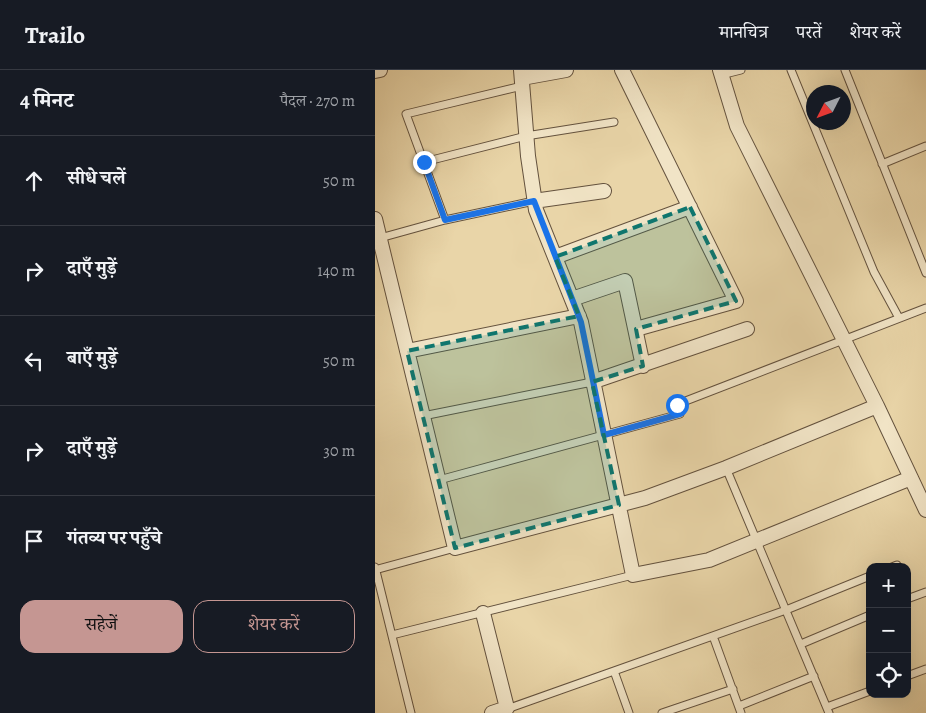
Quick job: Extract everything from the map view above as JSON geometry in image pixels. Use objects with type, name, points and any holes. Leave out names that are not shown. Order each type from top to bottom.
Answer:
[{"type":"street","points":[[375,71],[380,70]]},
{"type":"street","points":[[567,70],[522,78],[534,201],[579,316],[633,575],[709,560],[911,478]]},
{"type":"street","points":[[622,70],[736,301],[636,329]]},
{"type":"street","points":[[720,72],[737,126],[844,339],[925,507]]},
{"type":"street","points":[[534,201],[604,191]]},
{"type":"street","points":[[555,257],[690,207]]},
{"type":"street","points":[[375,219],[455,548],[645,498],[726,468],[877,406]]},
{"type":"street","points":[[572,299],[625,280],[643,366]]},
{"type":"street","points":[[407,351],[579,316]]},
{"type":"street","points":[[592,382],[747,329]]},
{"type":"street","points":[[483,613],[508,711],[492,713]]},
{"type":"lane","points":[[720,72],[741,70]]},
{"type":"lane","points":[[791,70],[874,272],[899,318]]},
{"type":"lane","points":[[845,70],[926,273]]},
{"type":"lane","points":[[445,220],[406,114],[522,78]]},
{"type":"lane","points":[[424,162],[527,136],[614,122]]},
{"type":"lane","points":[[882,164],[926,146]]},
{"type":"lane","points":[[379,238],[445,220],[534,201]]},
{"type":"lane","points":[[439,480],[680,414],[677,405],[926,308]]},
{"type":"lane","points":[[423,416],[592,382]]},
{"type":"lane","points":[[726,468],[828,710],[866,692]]},
{"type":"lane","points":[[411,713],[375,569],[455,548]]},
{"type":"lane","points":[[392,636],[633,575]]},
{"type":"lane","points":[[508,711],[786,610],[866,578]]},
{"type":"lane","points":[[911,598],[926,592]]},
{"type":"lane","points":[[801,644],[866,617]]},
{"type":"lane","points":[[713,636],[740,709],[814,676]]},
{"type":"lane","points":[[911,675],[926,669]]},
{"type":"lane","points":[[614,671],[629,713]]},
{"type":"lane","points":[[662,713],[733,689]]},
{"type":"highlighted area","points":[[690,207],[736,301],[636,329],[643,366],[592,382],[619,505],[455,548],[407,351],[579,316],[555,257]]},
{"type":"route","points":[[424,162],[445,220],[534,201],[581,322],[604,435],[680,414],[677,405]]}]
